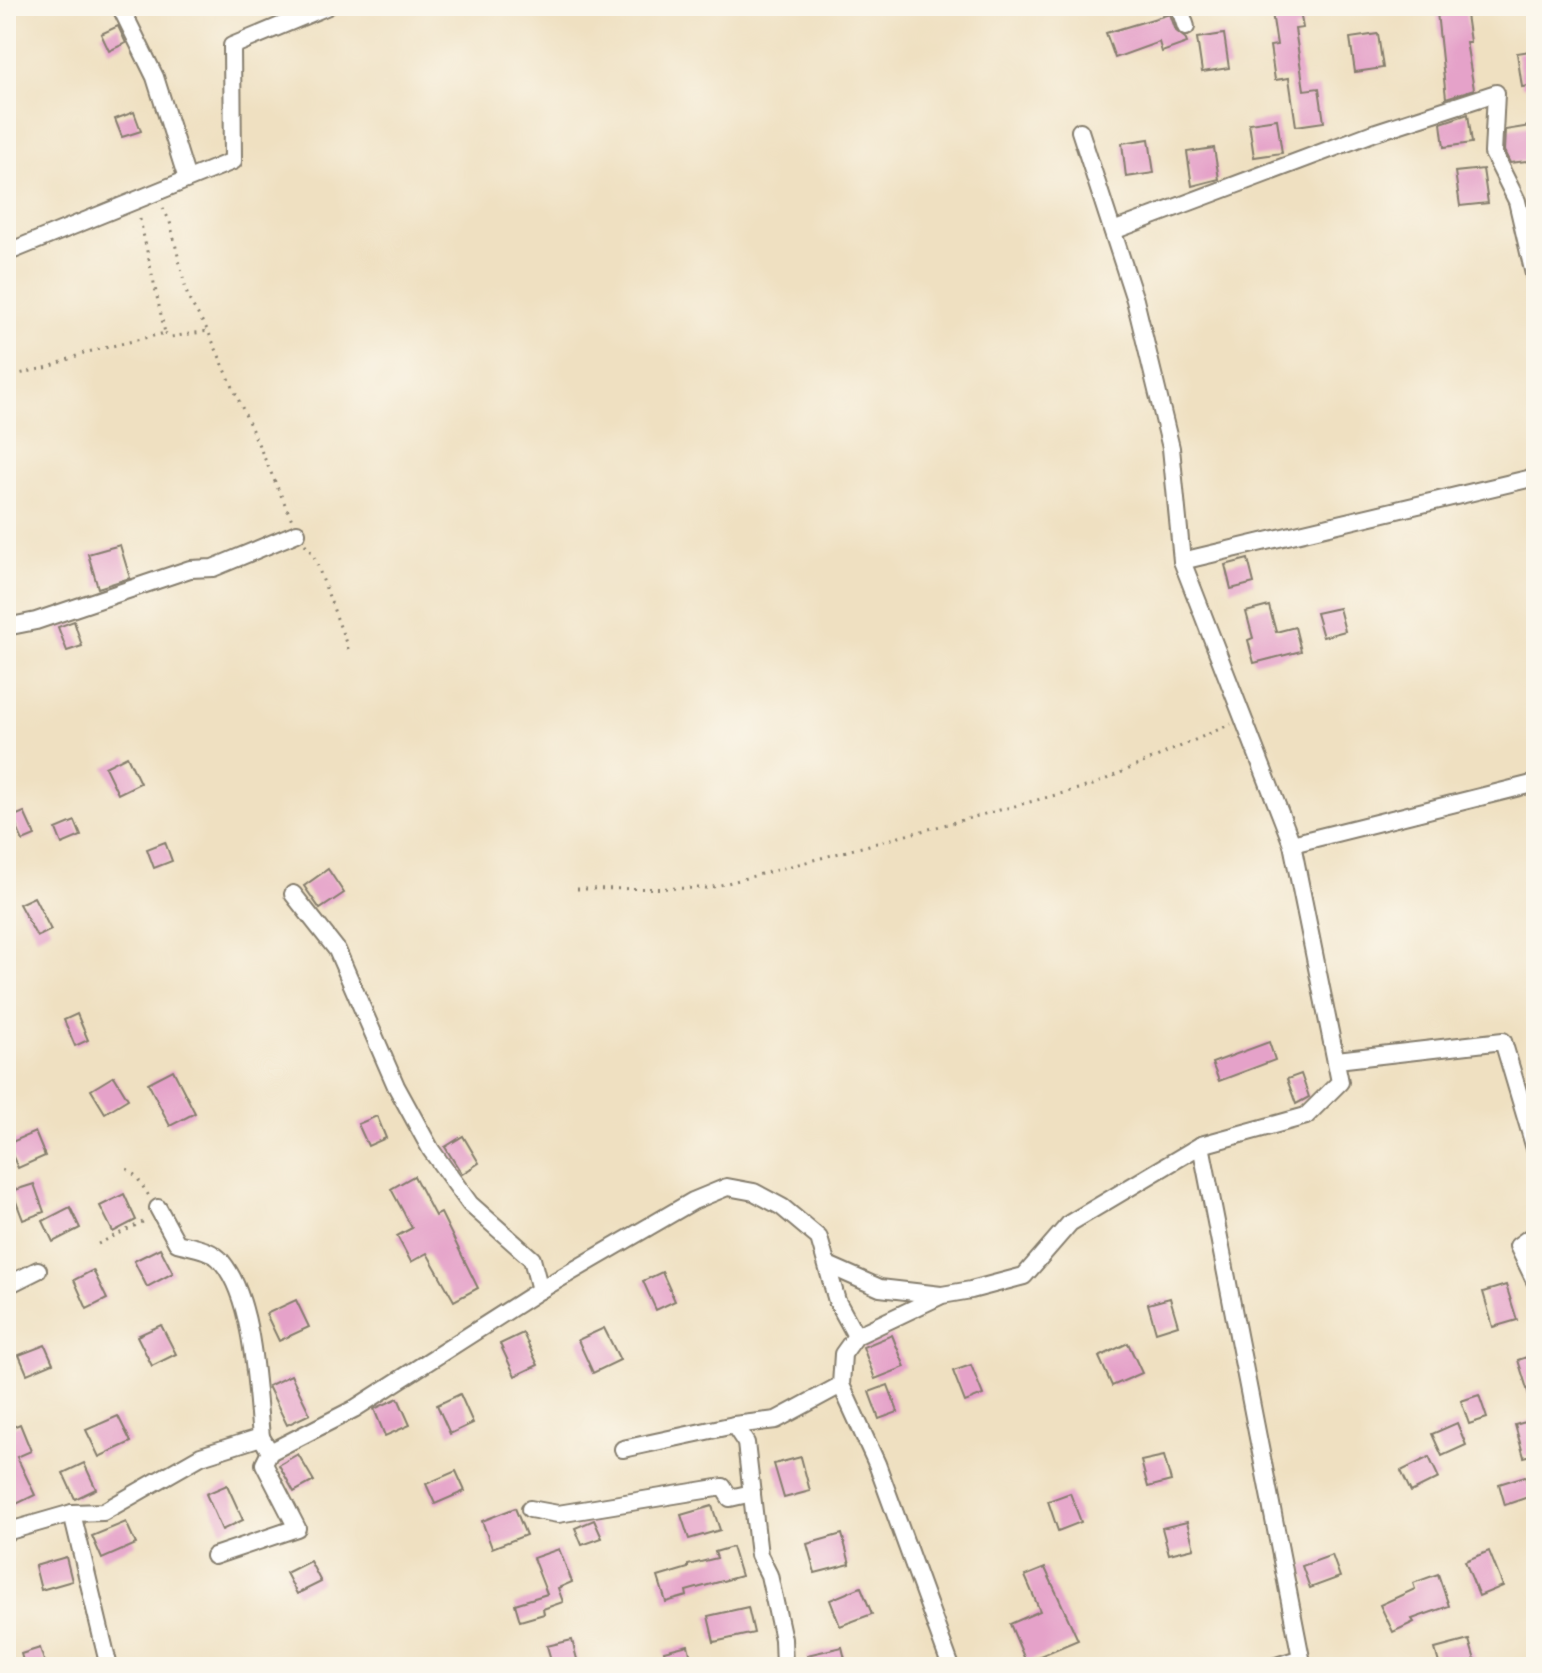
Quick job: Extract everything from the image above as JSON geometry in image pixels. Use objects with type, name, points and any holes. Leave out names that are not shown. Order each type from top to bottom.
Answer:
[{"type":"street","points":[[120,6],[155,77],[187,179]]},
{"type":"street","points":[[6,253],[233,161],[232,46],[328,6]]},
{"type":"street","points":[[1179,6],[1186,27]]},
{"type":"street","points":[[1113,231],[1373,133],[1496,93],[1493,153],[1517,201],[1536,283]]},
{"type":"street","points":[[951,1667],[877,1464],[841,1385],[843,1354],[856,1336],[942,1295],[1024,1276],[1070,1223],[1201,1145],[1306,1116],[1340,1082],[1292,844],[1182,561],[1171,448],[1135,300],[1080,131]]},
{"type":"street","points":[[1182,561],[1536,477]]},
{"type":"street","points":[[6,627],[36,621],[190,569],[213,568],[297,533]]},
{"type":"street","points":[[1292,844],[1536,783]]},
{"type":"street","points":[[293,894],[337,950],[396,1086],[431,1150],[470,1204],[532,1259],[540,1290]]},
{"type":"street","points":[[1337,1060],[1503,1041],[1536,1152]]},
{"type":"street","points":[[1201,1145],[1301,1658],[1273,1667]]},
{"type":"street","points":[[214,1556],[297,1528],[264,1464],[270,1452],[354,1409],[540,1290],[693,1201],[727,1187],[754,1192],[782,1207],[819,1238],[837,1301],[856,1336]]},
{"type":"street","points":[[160,1211],[177,1243],[211,1252],[222,1262],[244,1304],[261,1437],[270,1452]]},
{"type":"street","points":[[1536,1233],[1518,1246],[1536,1283]]},
{"type":"street","points":[[828,1265],[880,1288],[942,1295]]},
{"type":"street","points":[[6,1286],[38,1270]]},
{"type":"street","points":[[623,1449],[734,1425],[776,1420],[841,1385]]},
{"type":"street","points":[[734,1425],[746,1443],[759,1555],[769,1575],[783,1639],[784,1667]]},
{"type":"street","points":[[6,1532],[72,1513],[103,1512],[201,1456],[261,1437]]},
{"type":"street","points":[[530,1509],[558,1514],[723,1487],[730,1498],[752,1493]]},
{"type":"street","points":[[72,1513],[109,1667]]},
{"type":"path","points":[[156,192],[170,222],[188,298],[208,331],[297,533],[314,556],[349,651]]},
{"type":"path","points":[[135,200],[165,333],[171,337],[208,331]]},
{"type":"path","points":[[6,377],[165,333]]},
{"type":"path","points":[[577,889],[709,888],[1093,785],[1245,718]]},
{"type":"path","points":[[98,1244],[160,1211],[136,1176],[127,1169]]},
{"type":"building","points":[[1271,6],[1299,6],[1303,28],[1295,29],[1304,90],[1319,88],[1324,122],[1296,126],[1289,78],[1275,80],[1270,46],[1277,45]]},
{"type":"building","points":[[1465,8],[1470,42],[1466,42],[1474,89],[1446,98],[1437,12]]},
{"type":"building","points":[[1170,14],[1176,31],[1187,43],[1162,52],[1159,42],[1115,58],[1106,33]]},
{"type":"building","points":[[118,26],[126,43],[109,51],[101,34]]},
{"type":"building","points":[[1224,34],[1229,68],[1202,72],[1197,38]]},
{"type":"building","points":[[1378,34],[1383,68],[1355,72],[1350,38]]},
{"type":"building","points":[[1536,50],[1536,85],[1522,87],[1517,53]]},
{"type":"building","points":[[134,112],[141,131],[122,137],[115,119]]},
{"type":"building","points":[[1468,114],[1472,143],[1444,147],[1441,123]]},
{"type":"building","points":[[1277,119],[1282,153],[1254,157],[1249,123]]},
{"type":"building","points":[[1536,125],[1536,160],[1510,163],[1504,151],[1505,130]]},
{"type":"building","points":[[1149,139],[1154,173],[1126,177],[1122,143]]},
{"type":"building","points":[[1214,148],[1219,179],[1192,186],[1187,152]]},
{"type":"building","points":[[1483,169],[1488,203],[1460,206],[1455,172]]},
{"type":"building","points":[[120,545],[130,578],[98,588],[88,554]]},
{"type":"building","points":[[1248,559],[1254,583],[1231,589],[1225,565]]},
{"type":"building","points":[[1269,606],[1276,632],[1295,627],[1301,651],[1254,663],[1248,640],[1253,638],[1246,612]]},
{"type":"building","points":[[1339,608],[1345,631],[1323,637],[1316,613]]},
{"type":"building","points":[[74,621],[82,646],[67,651],[58,627]]},
{"type":"building","points":[[127,756],[140,783],[118,794],[105,767]]},
{"type":"building","points":[[24,812],[35,836],[23,841],[12,817]]},
{"type":"building","points":[[75,821],[81,836],[62,844],[56,829]]},
{"type":"building","points":[[165,842],[172,861],[154,868],[147,849]]},
{"type":"building","points":[[328,869],[344,893],[320,909],[304,886]]},
{"type":"building","points":[[34,897],[51,930],[37,937],[19,904]]},
{"type":"building","points":[[77,1014],[88,1040],[75,1046],[64,1020]]},
{"type":"building","points":[[1269,1042],[1275,1060],[1219,1081],[1212,1063]]},
{"type":"building","points":[[173,1070],[195,1113],[170,1126],[148,1083]]},
{"type":"building","points":[[1301,1074],[1309,1097],[1296,1104],[1287,1079]]},
{"type":"building","points":[[114,1076],[128,1099],[105,1113],[91,1090]]},
{"type":"building","points":[[377,1116],[386,1138],[368,1146],[358,1124]]},
{"type":"building","points":[[35,1132],[45,1156],[18,1168],[7,1144]]},
{"type":"building","points":[[463,1136],[479,1163],[462,1174],[445,1147]]},
{"type":"building","points":[[414,1176],[435,1216],[441,1213],[478,1288],[454,1301],[427,1253],[411,1262],[397,1236],[412,1228],[391,1189]]},
{"type":"building","points":[[34,1184],[44,1212],[23,1220],[12,1191]]},
{"type":"building","points":[[124,1194],[136,1220],[113,1232],[100,1206]]},
{"type":"building","points":[[70,1207],[80,1228],[53,1242],[43,1221]]},
{"type":"building","points":[[160,1248],[173,1273],[147,1287],[134,1261]]},
{"type":"building","points":[[93,1270],[107,1299],[87,1309],[74,1280]]},
{"type":"building","points":[[662,1272],[675,1301],[656,1310],[643,1281]]},
{"type":"building","points":[[1506,1285],[1517,1320],[1493,1327],[1483,1292]]},
{"type":"building","points":[[1170,1298],[1178,1325],[1156,1332],[1148,1304]]},
{"type":"building","points":[[296,1300],[309,1327],[279,1341],[266,1314]]},
{"type":"building","points":[[161,1325],[176,1354],[152,1366],[137,1336]]},
{"type":"building","points":[[604,1328],[620,1360],[593,1373],[578,1340]]},
{"type":"building","points":[[523,1333],[538,1365],[515,1376],[500,1344]]},
{"type":"building","points":[[892,1335],[905,1367],[875,1379],[863,1347]]},
{"type":"building","points":[[1128,1343],[1142,1373],[1112,1386],[1099,1357]]},
{"type":"building","points":[[45,1345],[53,1363],[27,1374],[19,1355]]},
{"type":"building","points":[[1536,1354],[1536,1408],[1533,1408],[1518,1360]]},
{"type":"building","points":[[971,1365],[983,1395],[965,1402],[953,1371]]},
{"type":"building","points":[[291,1375],[310,1414],[287,1425],[268,1386]]},
{"type":"building","points":[[888,1385],[898,1412],[879,1419],[869,1392]]},
{"type":"building","points":[[460,1394],[473,1423],[450,1434],[437,1405]]},
{"type":"building","points":[[1479,1395],[1487,1418],[1469,1424],[1461,1401]]},
{"type":"building","points":[[398,1398],[410,1425],[385,1436],[374,1409]]},
{"type":"building","points":[[118,1416],[131,1442],[99,1457],[86,1430]]},
{"type":"building","points":[[1536,1419],[1536,1454],[1524,1457],[1515,1425]]},
{"type":"building","points":[[1457,1423],[1466,1445],[1442,1456],[1432,1434]]},
{"type":"building","points":[[20,1424],[31,1451],[17,1457],[35,1495],[6,1509],[6,1430]]},
{"type":"building","points":[[298,1454],[314,1481],[294,1492],[279,1465]]},
{"type":"building","points":[[1164,1456],[1171,1481],[1148,1487],[1141,1461]]},
{"type":"building","points":[[801,1457],[810,1491],[784,1498],[774,1464]]},
{"type":"building","points":[[1429,1457],[1439,1478],[1411,1492],[1401,1471]]},
{"type":"building","points":[[84,1463],[96,1489],[75,1499],[63,1473]]},
{"type":"building","points":[[456,1471],[465,1491],[435,1504],[426,1484]]},
{"type":"building","points":[[1525,1476],[1531,1496],[1505,1505],[1499,1484]]},
{"type":"building","points":[[227,1485],[243,1520],[222,1530],[206,1494]]},
{"type":"building","points":[[1070,1493],[1081,1522],[1058,1531],[1048,1501]]},
{"type":"building","points":[[712,1506],[720,1530],[689,1539],[681,1515]]},
{"type":"building","points":[[515,1508],[526,1535],[492,1548],[482,1521]]},
{"type":"building","points":[[594,1520],[602,1538],[582,1545],[575,1528]]},
{"type":"building","points":[[126,1522],[136,1544],[102,1559],[92,1536]]},
{"type":"building","points":[[1187,1522],[1194,1548],[1169,1554],[1162,1528]]},
{"type":"building","points":[[842,1534],[850,1564],[815,1573],[807,1544]]},
{"type":"building","points":[[732,1547],[741,1576],[686,1591],[687,1596],[666,1602],[658,1577],[717,1558],[715,1552]]},
{"type":"building","points":[[559,1549],[572,1582],[558,1588],[563,1602],[543,1609],[544,1614],[520,1621],[515,1604],[547,1594],[533,1558]]},
{"type":"building","points":[[1489,1551],[1503,1586],[1479,1596],[1465,1561]]},
{"type":"building","points":[[1332,1555],[1340,1577],[1310,1588],[1302,1566]]},
{"type":"building","points":[[66,1557],[72,1581],[41,1590],[35,1566]]},
{"type":"building","points":[[310,1561],[321,1582],[297,1594],[286,1573]]},
{"type":"building","points":[[1045,1568],[1078,1640],[1026,1662],[1010,1624],[1040,1611],[1025,1576]]},
{"type":"building","points":[[1438,1574],[1449,1606],[1412,1619],[1414,1622],[1393,1632],[1380,1605],[1415,1589],[1413,1583]]},
{"type":"building","points":[[861,1587],[872,1614],[840,1626],[830,1600]]},
{"type":"building","points":[[748,1607],[754,1633],[714,1642],[708,1616]]},
{"type":"building","points":[[572,1640],[579,1667],[553,1667],[547,1646]]},
{"type":"building","points":[[1469,1640],[1477,1667],[1440,1667],[1435,1649]]},
{"type":"building","points":[[688,1645],[693,1667],[668,1667],[664,1651]]},
{"type":"building","points":[[842,1647],[847,1667],[810,1667],[807,1655]]},
{"type":"building","points":[[40,1648],[46,1667],[25,1667],[21,1654]]}]
